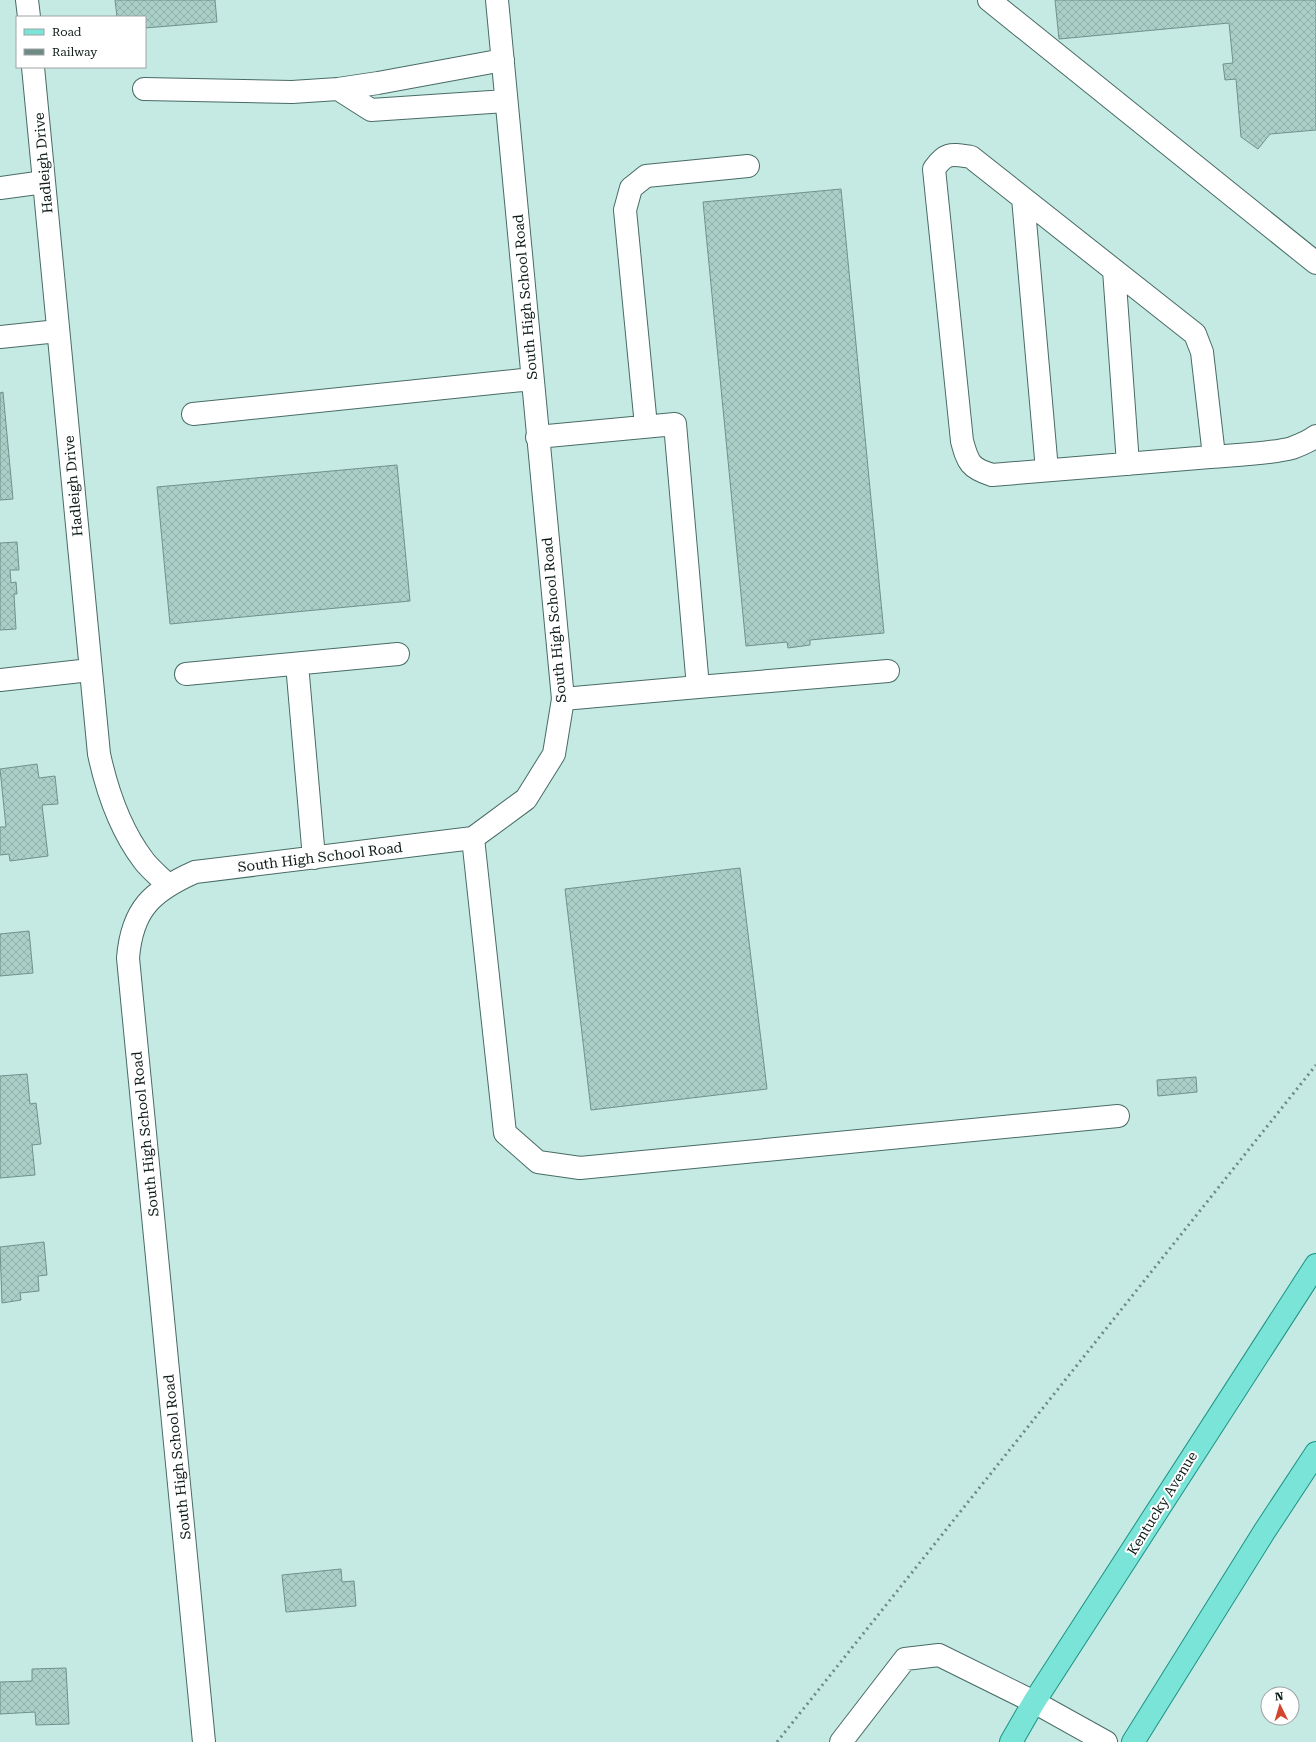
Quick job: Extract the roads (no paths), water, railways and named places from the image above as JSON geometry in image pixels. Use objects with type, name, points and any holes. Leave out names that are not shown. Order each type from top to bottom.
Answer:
[{"type":"main road","name":"Kentucky Avenue","points":[[1011,1742],[1034,1702],[1316,1265]]},
{"type":"main road","points":[[1133,1742],[1264,1532],[1316,1453]]},
{"type":"street","points":[[27,0],[29,16]]},
{"type":"street","name":"South High School Road","points":[[204,1742],[128,958],[130,938],[137,919],[151,898],[168,885],[195,872],[473,838],[526,799],[554,754],[563,699],[537,437],[497,0]]},
{"type":"street","points":[[989,0],[1316,263]]},
{"type":"street","points":[[144,89],[292,92],[338,89],[503,60]]},
{"type":"street","name":"Hadleigh Drive","points":[[33,68],[99,754],[110,794],[120,820],[139,854],[152,871],[168,885]]},
{"type":"street","points":[[338,89],[371,110],[506,101]]},
{"type":"street","points":[[1214,456],[1202,352],[1195,334],[971,157],[954,154],[942,158],[934,169],[962,441],[966,458],[977,470],[992,475],[1214,456],[1291,448],[1312,440],[1316,436]]},
{"type":"street","points":[[646,426],[625,210],[631,188],[646,176],[748,166]]},
{"type":"street","points":[[0,188],[44,182]]},
{"type":"street","points":[[1023,198],[1047,470]]},
{"type":"street","points":[[1114,270],[1128,464]]},
{"type":"street","points":[[0,337],[58,331]]},
{"type":"street","points":[[193,414],[532,379]]},
{"type":"street","points":[[537,437],[675,424],[698,687]]},
{"type":"street","points":[[186,674],[398,654]]},
{"type":"street","points":[[298,664],[314,858]]},
{"type":"street","points":[[0,680],[90,670]]},
{"type":"street","points":[[563,699],[888,671]]},
{"type":"street","points":[[473,838],[505,1133],[538,1162],[580,1168],[1118,1116]]},
{"type":"street","points":[[841,1742],[905,1659],[939,1655],[1034,1702],[1106,1742]]},
{"type":"railway","points":[[777,1742],[1316,1065]]}]
